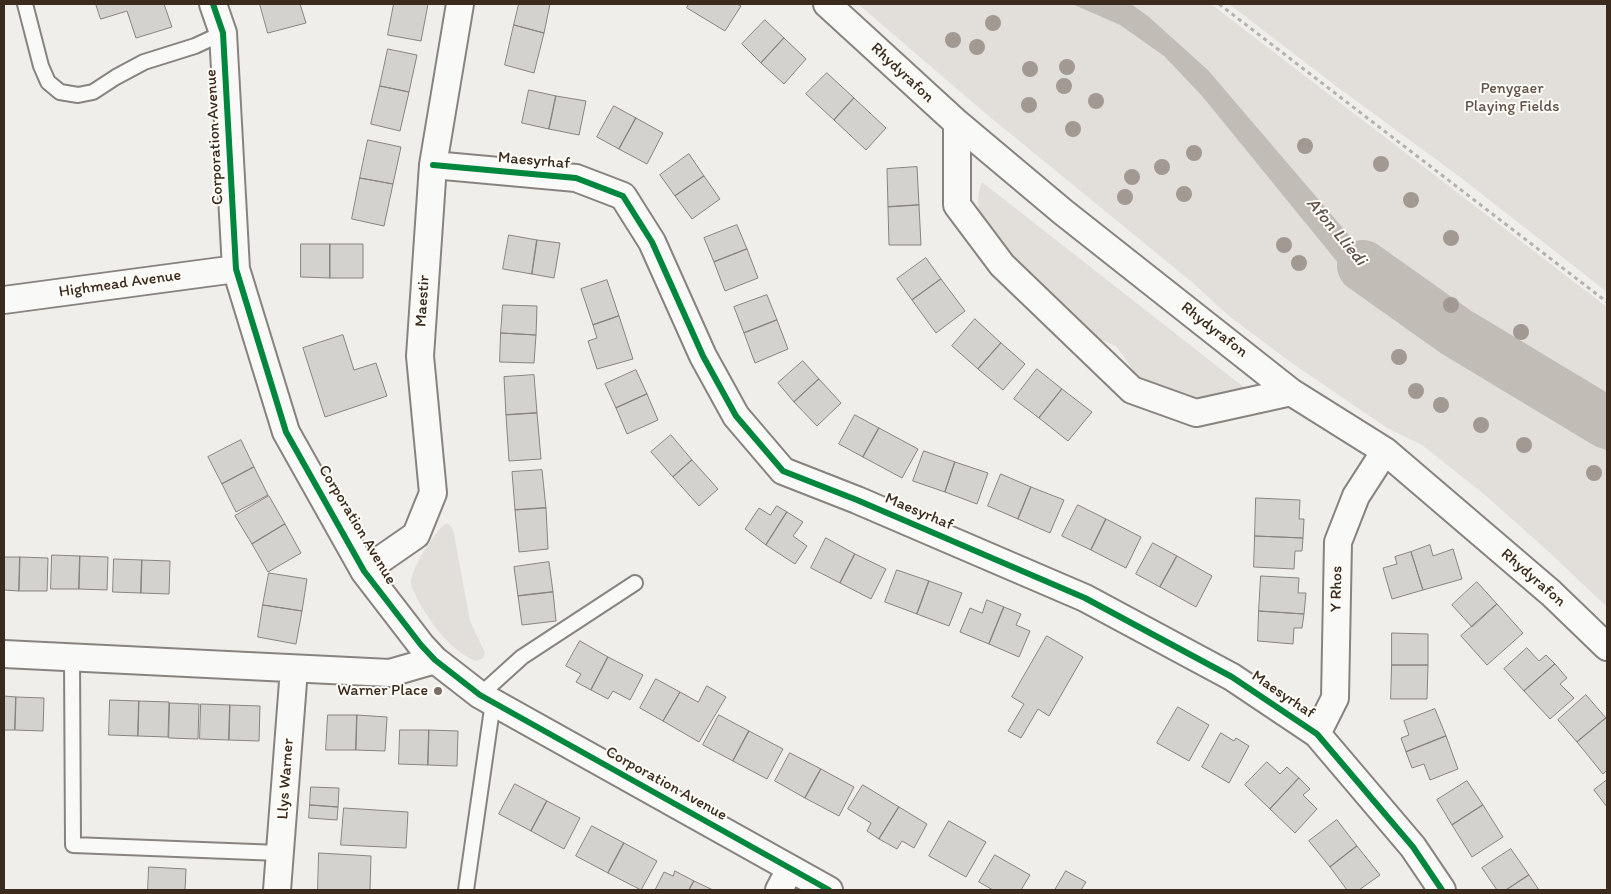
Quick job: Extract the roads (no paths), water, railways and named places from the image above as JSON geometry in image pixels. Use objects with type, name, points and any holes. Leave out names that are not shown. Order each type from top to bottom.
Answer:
[{"type":"street","name":"Corporation Avenue","points":[[213,4],[223,33],[236,269],[286,432],[364,571],[421,645],[435,660],[487,698],[784,880],[828,890]]},
{"type":"street","name":"Maestir","points":[[364,571],[416,535],[432,493],[420,356],[433,165],[460,4]]},
{"type":"street","name":"Rhydyrafon","points":[[827,4],[957,123],[1063,212],[1292,392],[1385,451],[1551,593],[1607,647]]},
{"type":"street","points":[[957,123],[957,205],[1002,265],[1132,390],[1196,413],[1292,392]]},
{"type":"street","name":"Maesyrhaf","points":[[433,165],[576,178],[623,196],[652,242],[703,356],[736,416],[782,470],[857,500],[1085,598],[1232,678],[1317,734],[1413,847],[1442,890]]},
{"type":"street","name":"Highmead Avenue","points":[[4,300],[236,269]]},
{"type":"street","name":"Y Rhos","points":[[1317,734],[1335,698],[1338,542],[1356,496],[1385,451]]},
{"type":"street","points":[[4,654],[390,673],[435,660]]},
{"type":"street","name":"Llys Warner","points":[[277,890],[294,669]]},
{"type":"lane","points":[[25,4],[41,66],[48,82],[60,92],[78,95],[93,92],[144,62],[195,46],[223,33]]},
{"type":"lane","points":[[466,890],[487,698],[522,657],[562,629],[635,583]]},
{"type":"lane","points":[[72,657],[73,845],[280,854]]},
{"type":"water","points":[[1072,4],[1131,4],[1148,16],[1208,70],[1372,262],[1430,316],[1607,415],[1607,451],[1399,322],[1360,290],[1202,96],[1164,56],[1120,25]]},
{"type":"waterway","name":"Afon Lliedi","points":[[1363,266],[1456,332],[1607,423]]},
{"type":"place","name":"Warner Place","points":[[438,691]]},
{"type":"park label","name":"Penygaer Playing Fields","points":[[1512,98]]}]
